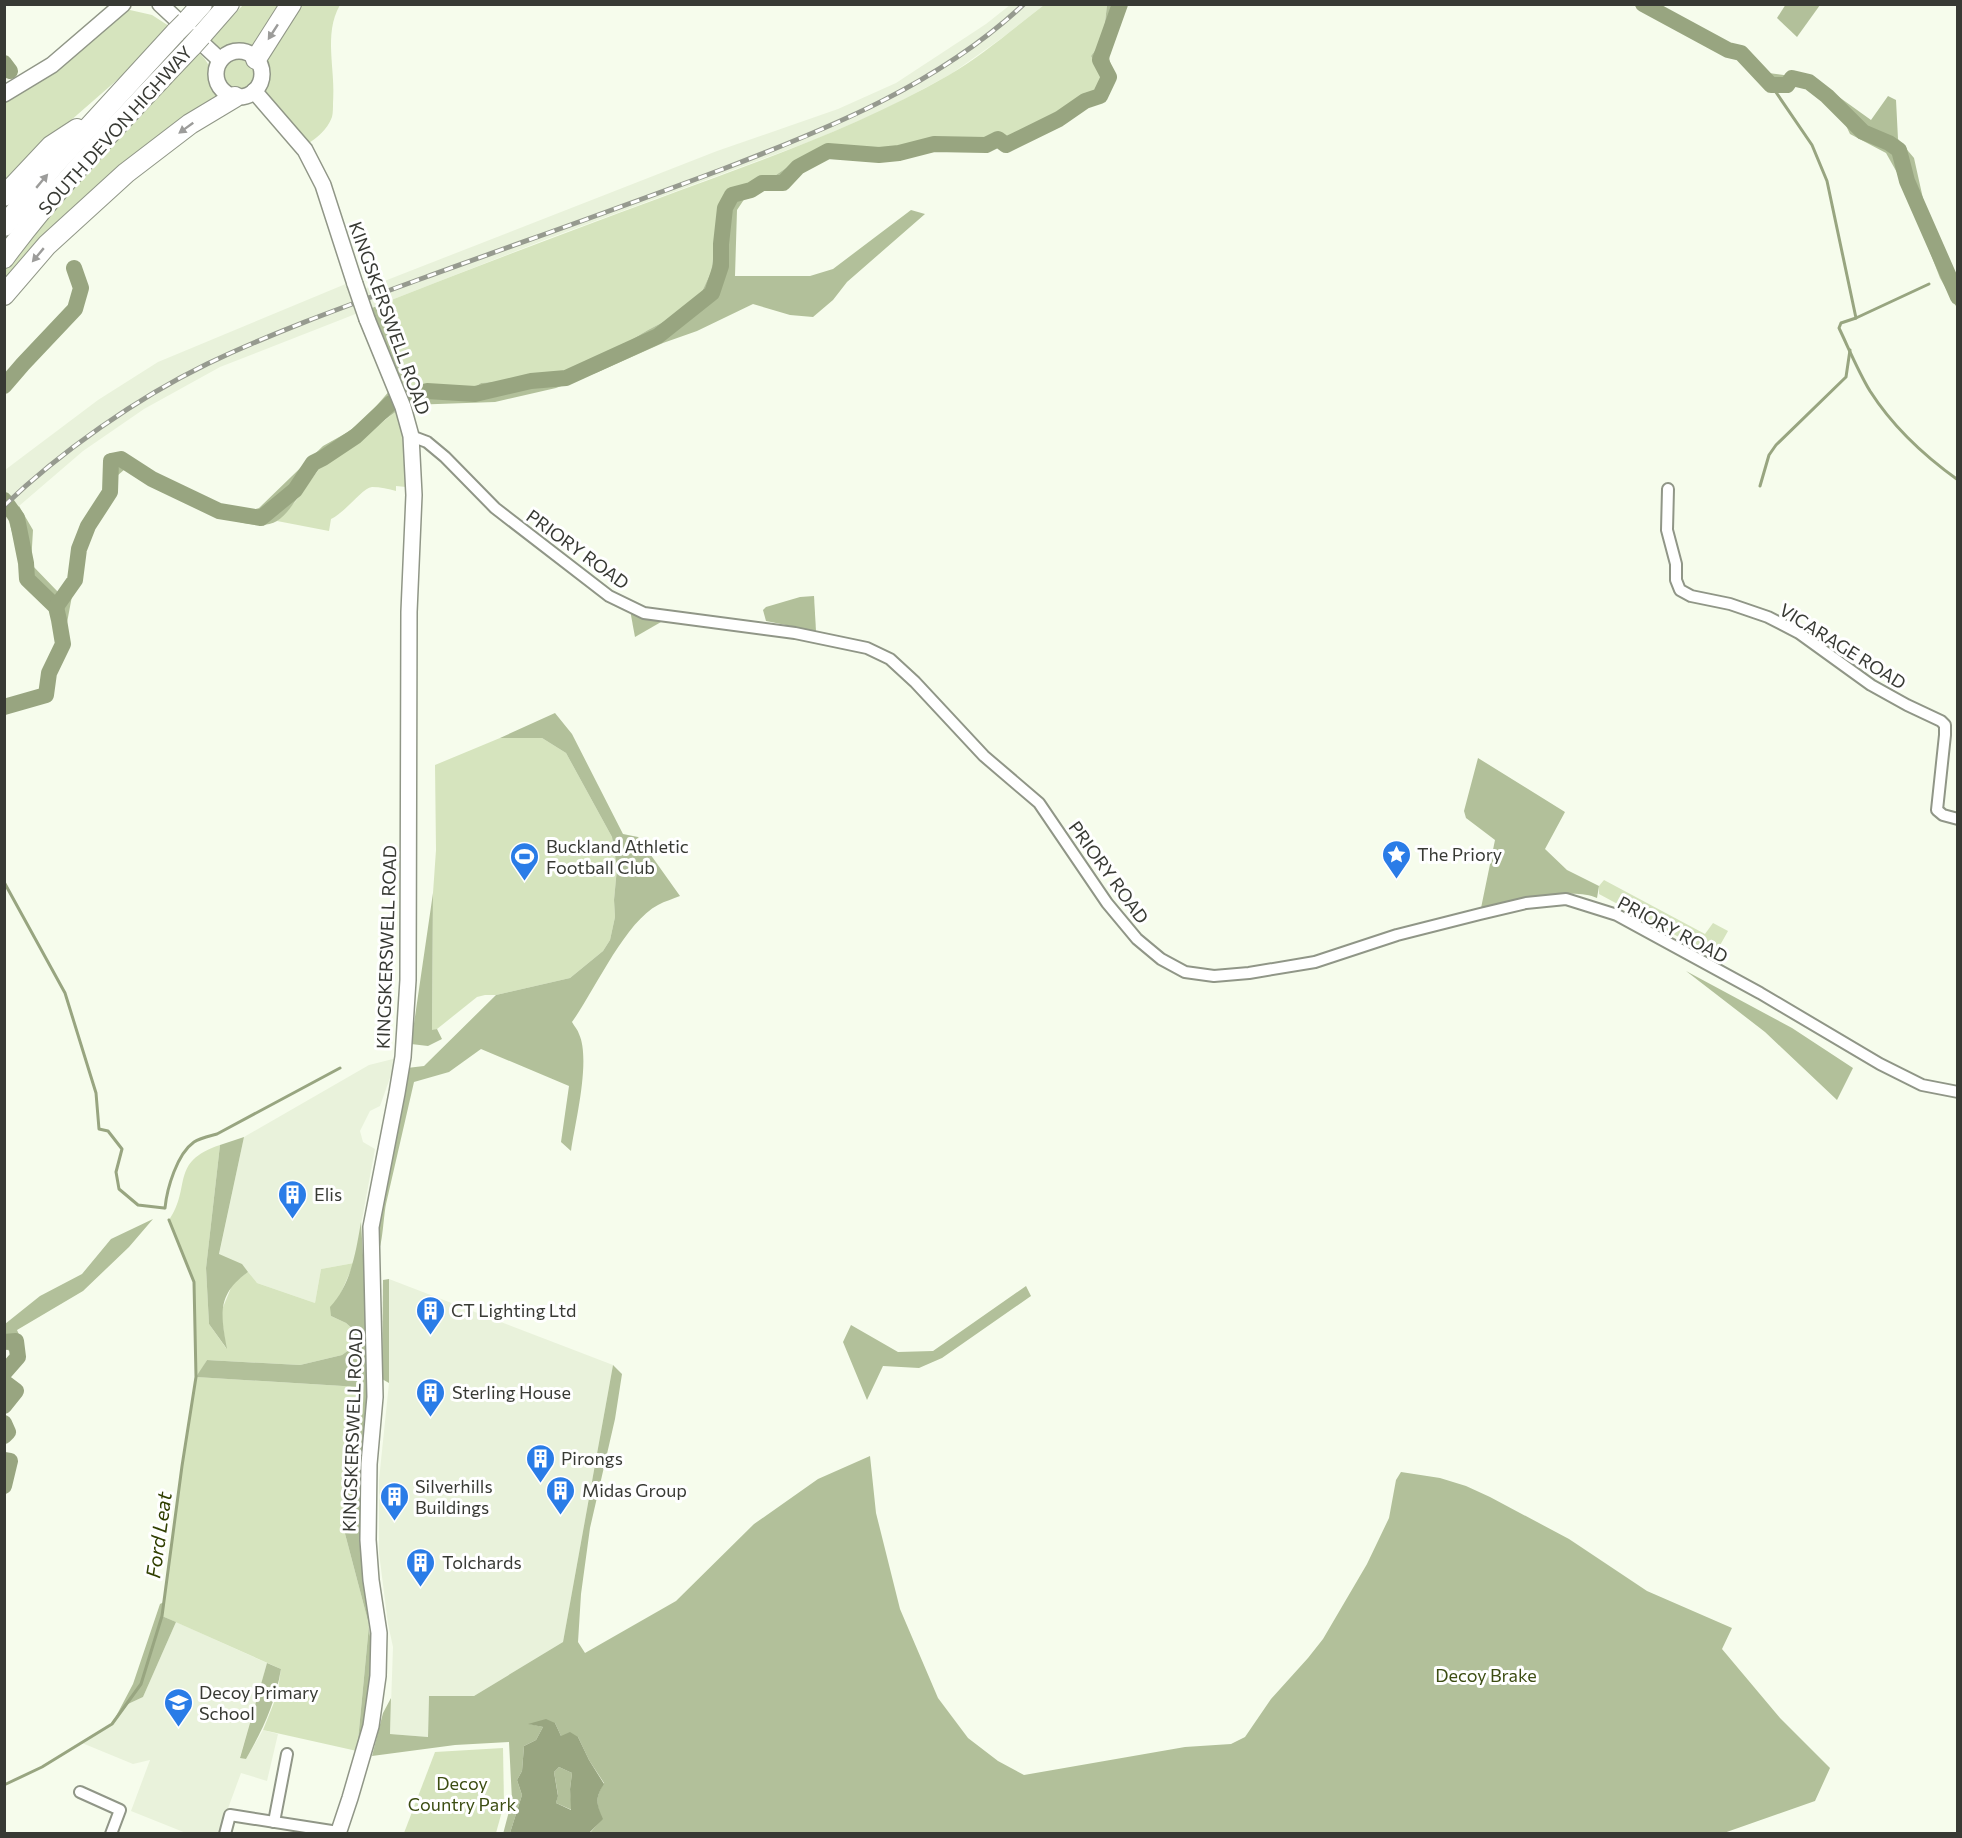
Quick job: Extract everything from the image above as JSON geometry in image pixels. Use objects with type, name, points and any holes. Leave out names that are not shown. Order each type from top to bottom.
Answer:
[{"type":"highway","name":"SOUTH DEVON HIGHWAY","points":[[4,226],[103,111],[202,4]]},
{"type":"highway","name":"SOUTH DEVON HIGHWAY","points":[[4,258],[27,227],[80,166],[229,4]]},
{"type":"highway","points":[[256,59],[291,4]]},
{"type":"highway","points":[[4,295],[47,245],[126,173],[190,124],[235,97]]},
{"type":"highway","points":[[4,196],[51,147],[103,111]]},
{"type":"street","points":[[4,94],[52,65],[125,4],[136,4]]},
{"type":"street","points":[[160,4],[220,60]]},
{"type":"street","points":[[237,51],[250,54],[262,70],[260,84],[254,91],[243,97],[235,97],[222,90],[218,84],[216,69],[220,60],[237,51]]},
{"type":"street","name":"KINGSKERSWELL ROAD","points":[[254,91],[305,150],[323,185],[367,319],[403,407],[411,436],[414,495],[409,612],[408,980],[403,1057],[371,1227],[375,1397],[369,1464],[368,1540],[379,1633],[378,1676],[371,1726],[338,1833]]},
{"type":"street","name":"PRIORY ROAD","points":[[411,436],[428,442],[495,508],[609,596],[644,613],[795,633],[867,648],[890,658],[984,756],[1038,803],[1107,903],[1137,939],[1161,960],[1185,972],[1214,976],[1249,973],[1315,962],[1397,935],[1480,914],[1526,903],[1566,899],[1617,915],[1760,993],[1880,1064],[1922,1084],[1958,1092]]},
{"type":"street","name":"VICARAGE ROAD","points":[[1668,489],[1667,530],[1680,590],[1691,596],[1730,604],[1778,622],[1799,633],[1871,685],[1941,721],[1945,725],[1946,735],[1937,810],[1943,815],[1958,819]]},
{"type":"street","points":[[274,1822],[287,1754]]},
{"type":"street","points":[[80,1792],[120,1810],[111,1833]]},
{"type":"street","points":[[225,1833],[230,1815],[338,1833]]},
{"type":"shaded area","points":[[1010,5],[1044,5],[951,74],[886,109],[814,140],[547,239],[220,367],[144,409],[83,451],[19,506],[5,521],[5,470],[98,400],[158,362],[348,283],[364,289],[717,151],[838,109],[896,83],[986,24]]},
{"type":"shaded area","points":[[397,1058],[380,1106],[370,1111],[360,1131],[363,1142],[375,1149],[354,1263],[321,1269],[315,1303],[257,1283],[219,1255],[244,1137],[369,1065]]},
{"type":"shaded area","points":[[389,1279],[613,1365],[563,1642],[474,1696],[429,1696],[428,1737],[390,1734],[393,1647],[379,1553],[379,1480],[389,1383]]},
{"type":"shaded area","name":"Decoy Primary School","points":[[176,1622],[267,1663],[240,1757],[246,1759],[263,1730],[278,1734],[267,1781],[241,1773],[219,1833],[186,1833],[131,1811],[150,1760],[133,1764],[82,1743],[112,1724],[128,1704],[143,1697]]},
{"type":"shaded area","points":[[546,1719],[555,1723],[561,1736],[570,1732],[578,1737],[604,1784],[598,1801],[603,1819],[589,1833],[510,1833],[522,1795],[517,1780],[522,1771],[524,1746],[536,1740],[543,1727],[528,1724]],"holes":[[[559,1767],[572,1773],[570,1789],[571,1810],[556,1803],[558,1796],[554,1772]]]},
{"type":"green space","points":[[1786,4],[1820,4],[1797,37],[1777,18]]},
{"type":"green space","points":[[243,5],[285,5],[254,51],[241,48],[225,49],[208,43]]},
{"type":"green space","points":[[299,5],[340,5],[335,16],[331,40],[332,117],[321,133],[306,145],[262,90],[266,79],[264,64]]},
{"type":"green space","points":[[1044,5],[1107,5],[1103,40],[1091,56],[1107,86],[1100,96],[1085,101],[1059,119],[1006,145],[998,139],[986,145],[934,144],[899,153],[879,155],[828,151],[799,159],[776,175],[730,195],[717,231],[711,272],[700,296],[688,309],[563,376],[481,383],[467,392],[420,388],[405,391],[399,379],[406,377],[381,304],[769,157],[878,112],[962,67]]},
{"type":"green space","points":[[1107,5],[1121,5],[1108,51],[1113,77],[1107,86],[1091,56],[1103,40]]},
{"type":"green space","points":[[125,11],[152,15],[172,28],[156,46],[46,142],[5,189],[5,98]]},
{"type":"green space","points":[[199,53],[208,64],[215,85],[223,95],[189,121],[5,292],[5,270],[32,231],[84,171]]},
{"type":"green space","points":[[239,56],[252,61],[257,74],[252,87],[239,92],[226,87],[221,74],[226,61]]},
{"type":"green space","points":[[1761,72],[1814,79],[1871,120],[1888,96],[1896,100],[1898,139],[1914,158],[1926,212],[1957,289],[1957,308],[1940,278],[1904,185],[1886,153],[1850,134],[1841,115],[1792,78],[1787,85],[1771,85]]},
{"type":"green space","points":[[819,155],[798,167],[783,183],[745,198],[737,210],[735,276],[810,276],[833,269],[911,210],[925,214],[847,282],[833,300],[813,317],[790,315],[753,304],[697,331],[556,388],[495,402],[409,405],[405,391],[420,388],[467,392],[481,383],[563,376],[688,309],[700,296],[711,272],[723,204],[730,195],[776,175],[799,159]]},
{"type":"green space","points":[[381,304],[406,377],[399,379],[372,308]]},
{"type":"green space","points":[[391,389],[397,411],[348,445],[320,468],[288,511],[277,521],[263,525],[223,517],[178,497],[125,469],[117,476],[110,492],[106,457],[110,453],[121,455],[154,474],[213,502],[246,512],[259,508],[323,446],[348,432],[366,418]]},
{"type":"green space","points":[[397,411],[406,431],[406,487],[396,486],[396,491],[378,487],[368,488],[331,519],[329,531],[277,521],[295,502],[319,469]]},
{"type":"green space","points":[[19,506],[33,530],[31,564],[58,592],[75,580],[63,644],[50,610],[27,585],[8,518]]},
{"type":"green space","points":[[814,596],[816,631],[766,621],[763,610],[766,607],[800,597]]},
{"type":"green space","points":[[630,610],[661,622],[635,637]]},
{"type":"green space","points":[[555,713],[572,734],[623,834],[638,837],[680,896],[658,905],[634,926],[611,958],[572,1022],[582,1045],[583,1075],[571,1151],[561,1142],[569,1086],[481,1049],[449,1072],[414,1082],[386,1204],[382,1238],[377,1256],[376,1232],[407,1068],[424,1066],[496,995],[570,978],[603,951],[610,940],[615,917],[617,868],[612,837],[566,753],[542,738],[500,738]]},
{"type":"green space","name":"Buckland Athletic Football Club","points":[[500,738],[542,738],[566,753],[612,837],[617,868],[615,917],[610,940],[603,951],[570,978],[496,995],[477,997],[432,1031],[433,893],[436,850],[435,765]]},
{"type":"green space","points":[[1478,758],[1565,812],[1545,849],[1567,870],[1599,886],[1597,898],[1586,895],[1556,895],[1481,908],[1495,840],[1466,818],[1464,811]]},
{"type":"green space","points":[[1604,880],[1705,934],[1713,923],[1728,931],[1714,956],[1599,894],[1599,886]]},
{"type":"green space","points":[[433,893],[432,1030],[437,1029],[442,1039],[428,1046],[411,1044]]},
{"type":"green space","points":[[1686,971],[1792,1028],[1853,1068],[1837,1100],[1765,1032]]},
{"type":"green space","points":[[244,1137],[219,1254],[242,1264],[248,1272],[230,1289],[223,1306],[223,1326],[227,1349],[209,1324],[206,1268],[220,1145]]},
{"type":"green space","points":[[220,1145],[206,1268],[209,1324],[226,1348],[221,1312],[233,1283],[248,1272],[257,1283],[315,1303],[321,1269],[354,1263],[331,1316],[346,1323],[355,1331],[353,1347],[342,1355],[300,1365],[207,1360],[197,1377],[359,1387],[343,1526],[369,1625],[357,1751],[263,1730],[277,1695],[281,1669],[162,1616],[196,1377],[194,1282],[169,1220],[180,1197],[184,1176],[194,1159]]},
{"type":"green space","points":[[153,1219],[129,1247],[83,1291],[17,1330],[23,1344],[18,1357],[5,1348],[5,1324],[40,1296],[82,1274],[111,1239]]},
{"type":"green space","points":[[361,1222],[371,1389],[360,1520],[369,1625],[343,1526],[359,1387],[196,1377],[207,1360],[300,1365],[342,1355],[353,1347],[355,1331],[346,1323],[331,1316],[330,1307],[348,1278],[355,1256]]},
{"type":"green space","points":[[389,1279],[389,1383],[382,1379],[383,1280]]},
{"type":"green space","points":[[1026,1286],[1031,1296],[942,1358],[919,1368],[883,1366],[867,1400],[843,1342],[851,1325],[898,1352],[933,1351]]},
{"type":"green space","name":"Decoy Brake","points":[[613,1365],[622,1374],[615,1419],[590,1528],[581,1594],[578,1642],[585,1653],[676,1601],[754,1524],[818,1479],[870,1456],[876,1513],[900,1609],[938,1698],[968,1738],[998,1761],[1024,1775],[1185,1747],[1231,1744],[1245,1737],[1271,1699],[1323,1639],[1367,1564],[1389,1518],[1396,1480],[1401,1472],[1440,1478],[1490,1497],[1569,1539],[1647,1591],[1732,1628],[1722,1649],[1780,1718],[1830,1768],[1815,1801],[1721,1834],[589,1834],[602,1819],[597,1801],[604,1783],[578,1737],[561,1736],[555,1723],[530,1724],[543,1727],[536,1740],[524,1746],[522,1771],[517,1780],[522,1795],[510,1833],[503,1834],[512,1800],[509,1742],[455,1745],[372,1756],[383,1713],[391,1698],[390,1734],[428,1737],[429,1696],[474,1696],[563,1642]]},
{"type":"green space","points":[[164,1602],[162,1616],[176,1622],[143,1697],[128,1704],[112,1724],[133,1684],[160,1604]]},
{"type":"green space","points":[[369,1625],[373,1672],[368,1714],[357,1751]]},
{"type":"green space","points":[[267,1663],[281,1669],[275,1694],[268,1716],[246,1759],[240,1758]]},
{"type":"green space","name":"Decoy Country Park","points":[[503,1748],[504,1804],[496,1833],[404,1833],[435,1752]]},
{"type":"green space","points":[[559,1767],[572,1773],[570,1789],[572,1810],[556,1803],[558,1795],[554,1772]]},
{"type":"waterway","points":[[56,607],[75,580],[79,549],[88,526],[110,492],[111,461],[121,459],[152,479],[219,511],[261,518],[295,490],[313,463],[356,436],[391,403],[427,391],[475,394],[531,381],[566,378],[658,336],[712,293],[721,266],[725,208],[732,195],[751,190],[762,183],[783,183],[798,167],[828,151],[879,155],[899,153],[934,144],[986,145],[998,139],[1006,145],[1059,119],[1085,101],[1100,96],[1109,77],[1100,60],[1120,4]]},
{"type":"waterway","points":[[1643,4],[1728,50],[1741,53],[1771,85],[1787,85],[1792,78],[1809,82],[1827,96],[1863,132],[1899,150],[1907,181],[1958,297]]},
{"type":"waterway","points":[[4,63],[10,71]]},
{"type":"waterway","points":[[1771,85],[1812,145],[1827,181],[1856,318],[1841,323],[1839,328],[1854,360],[1870,391],[1899,428],[1933,461],[1958,480]]},
{"type":"waterway","points":[[4,386],[75,309],[81,288],[74,268]]},
{"type":"waterway","points":[[1856,318],[1929,284]]},
{"type":"waterway","points":[[1760,486],[1769,455],[1776,445],[1846,377],[1850,350]]},
{"type":"waterway","points":[[4,500],[17,518],[27,579],[56,607],[63,644],[49,673],[46,695],[4,707]]},
{"type":"waterway","points":[[4,882],[65,993],[96,1093],[99,1129],[108,1131],[122,1149],[116,1172],[119,1189],[138,1205],[164,1208]]},
{"type":"waterway","name":"Ford Leat","points":[[165,1208],[168,1191],[178,1163],[194,1142],[217,1134],[340,1068]]},
{"type":"waterway","name":"Ford Leat","points":[[4,1785],[42,1767],[112,1724],[141,1684],[162,1616],[196,1377],[194,1282],[169,1220]]},
{"type":"waterway","points":[[4,1342],[16,1341],[18,1357],[4,1373]]},
{"type":"waterway","points":[[4,1382],[16,1391],[4,1406]]},
{"type":"waterway","points":[[4,1423],[8,1432],[4,1436]]},
{"type":"waterway","points":[[4,1460],[10,1461],[4,1486]]},
{"type":"railway","points":[[4,506],[74,446],[154,393],[207,364],[315,318],[723,169],[843,120],[920,81],[956,58],[1024,4]]},
{"type":"place","name":"The Priory","points":[[1396,880]]},
{"type":"place","name":"Buckland Athletic Football Club","points":[[525,882]]},
{"type":"place","name":"Elis","points":[[293,1220]]},
{"type":"place","name":"CT Lighting Ltd","points":[[430,1336]]},
{"type":"place","name":"Sterling House","points":[[431,1418]]},
{"type":"place","name":"Pirongs","points":[[540,1484]]},
{"type":"place","name":"Midas Group","points":[[561,1516]]},
{"type":"place","name":"Silverhills Buildings","points":[[394,1522]]},
{"type":"place","name":"Tolchards","points":[[421,1588]]},
{"type":"place","name":"Decoy Primary School","points":[[178,1728]]}]
